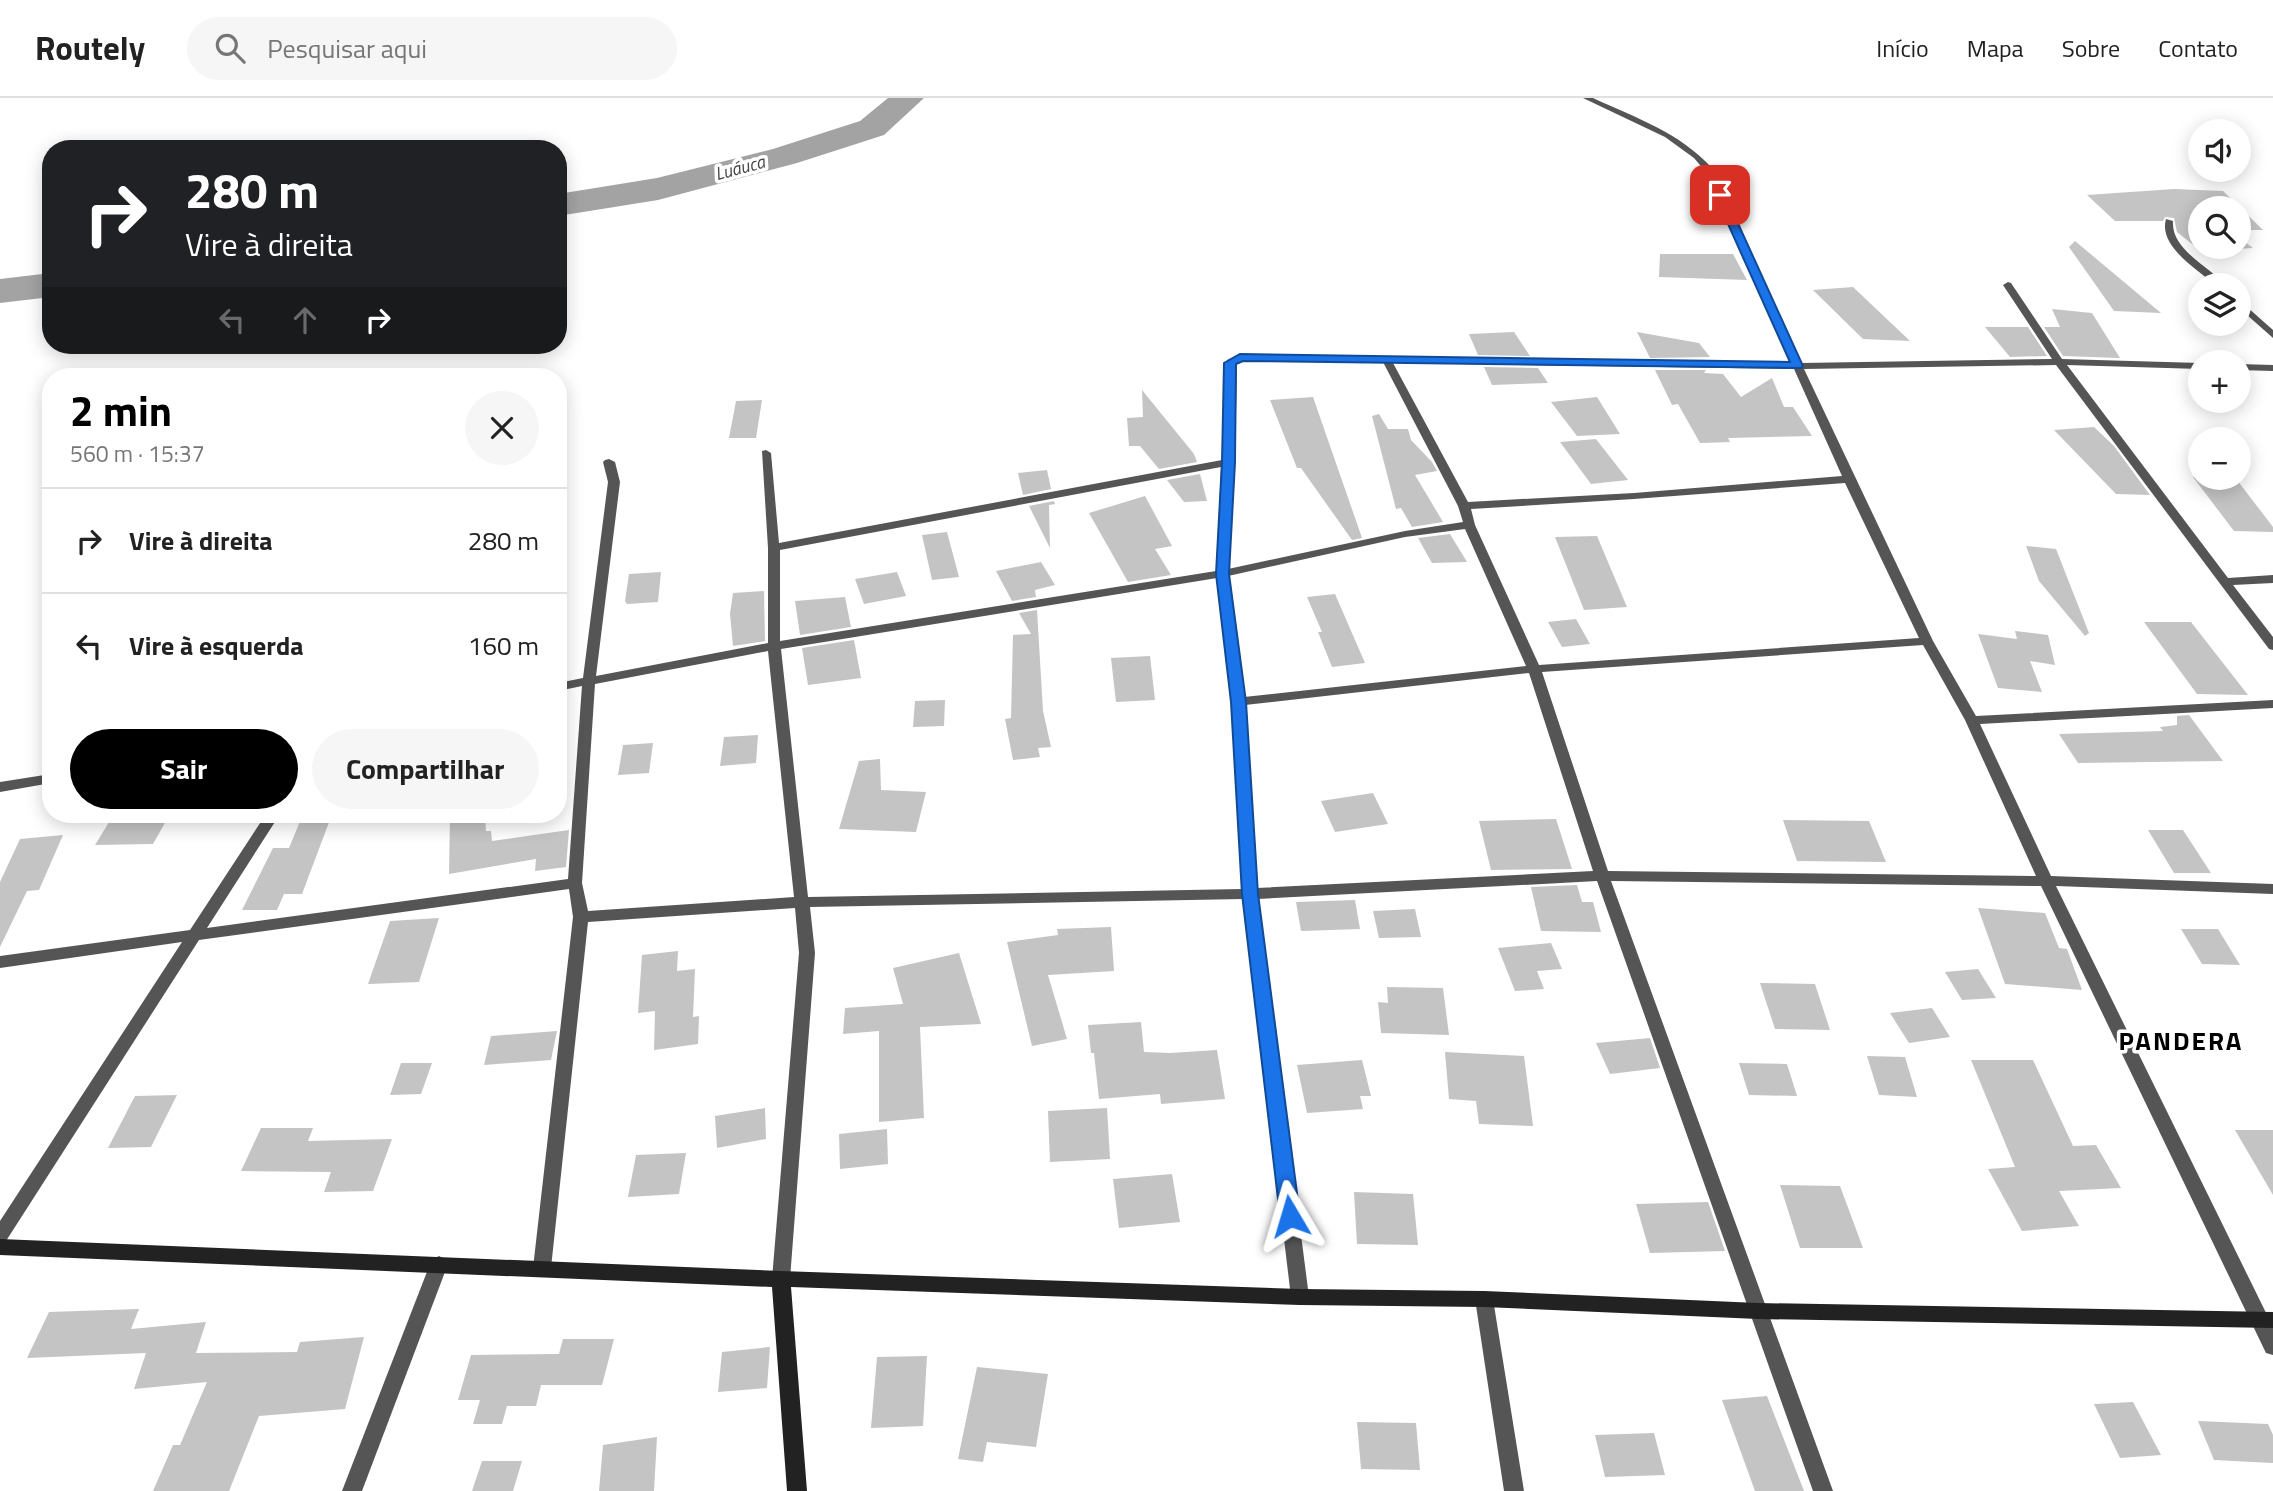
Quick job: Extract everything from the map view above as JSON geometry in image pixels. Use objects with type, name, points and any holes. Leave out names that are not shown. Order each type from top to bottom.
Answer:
[{"type":"street","points":[[1587,98],[1668,135],[1697,154],[1709,170],[1849,479],[1927,641],[1972,720],[2046,881],[2266,1320],[2273,1347]]},
{"type":"street","points":[[2169,221],[2168,232],[2175,245],[2206,273]]},
{"type":"street","points":[[2008,285],[2059,362],[2273,646]]},
{"type":"street","points":[[2251,314],[2273,335]]},
{"type":"street","points":[[1300,1297],[1250,894],[1238,702],[1222,574],[1232,360],[1240,357],[1797,366],[2059,362],[2188,366]]},
{"type":"street","points":[[1387,360],[1464,506],[1469,525],[1534,669],[1602,876],[1823,1491]]},
{"type":"street","points":[[2251,367],[2273,368]]},
{"type":"street","points":[[766,453],[774,548],[774,646],[804,902],[807,953],[780,1279],[797,1491]]},
{"type":"street","points":[[542,1268],[581,917],[575,883],[589,681],[614,482],[609,462]]},
{"type":"street","points":[[774,548],[1229,462]]},
{"type":"street","points":[[1464,506],[1849,479]]},
{"type":"street","points":[[567,685],[774,646],[1222,574],[1405,534],[1469,525]]},
{"type":"street","points":[[2225,582],[2273,579]]},
{"type":"street","points":[[1238,702],[1534,669],[1927,641]]},
{"type":"street","points":[[1972,720],[2273,705]]},
{"type":"street","points":[[0,787],[42,780]]},
{"type":"street","points":[[0,1236],[267,823]]},
{"type":"street","points":[[581,917],[804,902],[1250,894],[1602,876],[2046,881],[2273,889]]},
{"type":"street","points":[[0,962],[575,883]]},
{"type":"street","points":[[0,1247],[1300,1297],[1484,1299],[1758,1311],[2266,1320]]},
{"type":"street","points":[[352,1491],[439,1264]]},
{"type":"street","points":[[1484,1299],[1514,1491]]},
{"type":"building","points":[[2174,189],[2223,191],[2228,196],[2188,196],[2188,241],[2177,232],[2174,218],[2165,217],[2163,221],[2115,221],[2087,195]]},
{"type":"building","points":[[2251,218],[2263,230],[2251,230]]},
{"type":"building","points":[[2075,241],[2161,313],[2114,311],[2069,247]]},
{"type":"building","points":[[1660,254],[1733,254],[1747,280],[1659,277]]},
{"type":"building","points":[[1853,287],[1910,341],[1863,339],[1813,290]]},
{"type":"building","points":[[2052,309],[2092,313],[2120,358],[2063,356],[2044,327],[2060,327]]},
{"type":"building","points":[[1985,327],[2028,327],[2047,356],[2010,357]]},
{"type":"building","points":[[1514,332],[1530,356],[1478,355],[1469,334]]},
{"type":"building","points":[[1637,332],[1699,343],[1710,357],[1650,358]]},
{"type":"building","points":[[1484,367],[1538,368],[1548,383],[1492,385]]},
{"type":"building","points":[[1655,370],[1706,370],[1704,373],[1723,374],[1741,397],[1772,378],[1784,407],[1793,407],[1812,436],[1728,438],[1730,442],[1700,443],[1678,404],[1672,405]]},
{"type":"building","points":[[1142,390],[1194,454],[1197,462],[1159,469],[1140,446],[1129,446],[1127,418],[1143,417]]},
{"type":"building","points":[[1313,397],[1362,538],[1352,540],[1301,468],[1297,468],[1270,400]]},
{"type":"building","points":[[1597,397],[1620,434],[1577,436],[1551,402]]},
{"type":"building","points":[[762,400],[756,438],[729,438],[736,401]]},
{"type":"building","points":[[1379,414],[1388,429],[1408,429],[1411,440],[1432,462],[1437,471],[1415,475],[1443,522],[1412,527],[1401,508],[1396,509],[1372,416]]},
{"type":"building","points":[[2094,427],[2114,446],[2150,495],[2116,494],[2054,430]]},
{"type":"building","points":[[1596,439],[1628,480],[1591,484],[1560,442]]},
{"type":"building","points":[[1047,470],[1051,489],[1023,495],[1018,473]]},
{"type":"building","points":[[1200,474],[1207,501],[1184,502],[1167,480]]},
{"type":"building","points":[[2203,490],[2245,490],[2273,527],[2273,532],[2234,531]]},
{"type":"building","points":[[1145,496],[1172,546],[1155,549],[1171,575],[1128,582],[1089,513]]},
{"type":"building","points":[[1054,501],[1055,504],[1049,505],[1050,548],[1029,506]]},
{"type":"building","points":[[947,532],[959,577],[932,580],[922,535]]},
{"type":"building","points":[[1450,534],[1467,562],[1432,563],[1418,538]]},
{"type":"building","points":[[1597,536],[1627,607],[1584,610],[1555,537]]},
{"type":"building","points":[[2026,546],[2056,549],[2089,633],[2085,636],[2039,581]]},
{"type":"building","points":[[1041,562],[1055,585],[1035,590],[1036,597],[1012,601],[996,571]]},
{"type":"building","points":[[661,572],[658,602],[627,604],[625,601],[629,574]]},
{"type":"building","points":[[897,572],[906,596],[864,604],[855,579]]},
{"type":"building","points":[[764,591],[765,641],[733,646],[730,614],[733,593]]},
{"type":"building","points":[[1335,594],[1365,663],[1332,667],[1318,632],[1322,632],[1307,597]]},
{"type":"building","points":[[845,597],[851,627],[800,635],[795,601]]},
{"type":"building","points":[[1037,610],[1043,711],[1051,747],[1038,748],[1040,757],[1013,760],[1005,719],[1011,718],[1013,635],[1031,634],[1019,613]]},
{"type":"building","points":[[1576,619],[1590,644],[1562,647],[1548,622]]},
{"type":"building","points":[[2144,622],[2191,622],[2248,695],[2197,694]]},
{"type":"building","points":[[2015,631],[2048,635],[2055,665],[2030,661],[2042,692],[1998,688],[1978,634],[2017,639]]},
{"type":"building","points":[[854,640],[861,678],[808,685],[802,648]]},
{"type":"building","points":[[1150,656],[1155,700],[1116,702],[1111,658]]},
{"type":"building","points":[[945,700],[944,726],[913,727],[915,701]]},
{"type":"building","points":[[2189,715],[2223,761],[2078,763],[2059,734],[2163,731],[2160,727],[2177,725],[2177,716]]},
{"type":"building","points":[[758,735],[756,763],[720,766],[724,737]]},
{"type":"building","points":[[653,743],[649,773],[618,775],[623,745]]},
{"type":"building","points":[[880,759],[881,790],[926,792],[916,832],[839,829],[859,761]]},
{"type":"building","points":[[1373,793],[1388,824],[1335,832],[1321,801]]},
{"type":"building","points":[[1556,819],[1572,869],[1491,870],[1479,821]]},
{"type":"building","points":[[1783,820],[1869,821],[1886,862],[1797,861]]},
{"type":"building","points":[[108,823],[165,823],[153,844],[95,845]]},
{"type":"building","points":[[299,823],[329,823],[302,894],[284,894],[277,910],[242,910],[273,848],[289,848]]},
{"type":"building","points":[[450,823],[486,823],[486,831],[491,831],[492,841],[569,830],[566,867],[535,871],[536,859],[449,874]]},
{"type":"building","points":[[2148,830],[2183,830],[2211,873],[2174,873]]},
{"type":"building","points":[[63,835],[39,890],[27,891],[0,947],[0,882],[20,839]]},
{"type":"building","points":[[1577,885],[1582,902],[1593,902],[1601,932],[1541,931],[1531,887]]},
{"type":"building","points":[[1355,900],[1360,929],[1301,931],[1296,902]]},
{"type":"building","points":[[1978,908],[2045,913],[2059,948],[2067,949],[2082,990],[2005,984]]},
{"type":"building","points":[[1415,909],[1421,937],[1379,938],[1373,911]]},
{"type":"building","points":[[439,918],[419,982],[368,984],[390,921]]},
{"type":"building","points":[[1111,927],[1114,971],[1048,975],[1067,1039],[1032,1046],[1007,942],[1058,935],[1057,929]]},
{"type":"building","points":[[2181,929],[2218,929],[2240,965],[2202,964]]},
{"type":"building","points":[[1551,943],[1562,969],[1537,971],[1544,989],[1515,991],[1498,948]]},
{"type":"building","points":[[678,951],[677,971],[695,969],[693,1017],[699,1016],[698,1044],[654,1050],[655,1011],[638,1013],[642,955]]},
{"type":"building","points":[[959,953],[981,1024],[920,1027],[924,1118],[879,1122],[879,1031],[843,1034],[845,1008],[903,1004],[893,968]]},
{"type":"building","points":[[1978,969],[1996,998],[1962,1000],[1945,972]]},
{"type":"building","points":[[1760,983],[1815,984],[1830,1030],[1775,1029]]},
{"type":"building","points":[[1387,987],[1443,988],[1449,1035],[1381,1033],[1378,1002],[1388,1003]]},
{"type":"building","points":[[1932,1008],[1950,1037],[1909,1043],[1890,1013]]},
{"type":"building","points":[[1141,1022],[1144,1052],[1217,1050],[1225,1099],[1161,1104],[1160,1094],[1099,1099],[1088,1025]]},
{"type":"building","points":[[557,1031],[551,1060],[484,1065],[491,1036]]},
{"type":"building","points":[[1650,1038],[1660,1068],[1610,1074],[1596,1043]]},
{"type":"building","points":[[1445,1052],[1524,1056],[1533,1126],[1479,1124],[1476,1101],[1449,1099]]},
{"type":"building","points":[[1867,1056],[1905,1057],[1917,1097],[1879,1095]]},
{"type":"building","points":[[1362,1060],[1371,1096],[1360,1096],[1363,1109],[1307,1113],[1297,1065]]},
{"type":"building","points":[[1971,1060],[2033,1060],[2073,1146],[2096,1145],[2121,1188],[2059,1191],[2079,1226],[2022,1231],[1988,1169],[2015,1167]]},
{"type":"building","points":[[401,1063],[432,1063],[421,1094],[390,1095]]},
{"type":"building","points":[[1739,1063],[1787,1064],[1797,1096],[1749,1095]]},
{"type":"building","points":[[177,1095],[151,1147],[108,1148],[135,1096]]},
{"type":"building","points":[[765,1108],[766,1139],[717,1148],[715,1116]]},
{"type":"building","points":[[1107,1108],[1110,1159],[1050,1162],[1048,1111]]},
{"type":"building","points":[[261,1128],[313,1128],[308,1141],[392,1139],[373,1191],[324,1192],[331,1172],[241,1171]]},
{"type":"building","points":[[887,1129],[888,1164],[840,1169],[839,1134]]},
{"type":"building","points":[[2235,1130],[2273,1130],[2273,1195]]},
{"type":"building","points":[[686,1153],[679,1194],[628,1197],[636,1155]]},
{"type":"building","points":[[1172,1174],[1180,1222],[1119,1228],[1113,1179]]},
{"type":"building","points":[[1780,1185],[1840,1186],[1863,1248],[1800,1248]]},
{"type":"building","points":[[1354,1192],[1413,1194],[1418,1245],[1357,1244]]},
{"type":"building","points":[[1708,1202],[1725,1251],[1650,1253],[1636,1204]]},
{"type":"building","points":[[139,1309],[131,1329],[206,1322],[196,1353],[297,1352],[300,1342],[364,1337],[345,1409],[259,1416],[229,1491],[153,1491],[173,1445],[180,1445],[207,1382],[134,1389],[146,1353],[27,1358],[49,1312]]},
{"type":"building","points":[[563,1339],[614,1339],[602,1385],[541,1385],[536,1406],[507,1406],[502,1424],[473,1424],[480,1400],[458,1400],[471,1355],[559,1354]]},
{"type":"building","points":[[770,1347],[767,1388],[718,1392],[722,1352]]},
{"type":"building","points":[[927,1356],[923,1426],[871,1428],[877,1357]]},
{"type":"building","points":[[977,1367],[1048,1374],[1036,1447],[987,1442],[983,1462],[958,1459]]},
{"type":"building","points":[[1767,1396],[1804,1491],[1755,1491],[1722,1400]]},
{"type":"building","points":[[2133,1402],[2161,1455],[2120,1458],[2094,1404]]},
{"type":"building","points":[[2198,1421],[2268,1424],[2273,1435],[2273,1463],[2214,1460]]},
{"type":"building","points":[[1357,1422],[1416,1423],[1420,1470],[1361,1469]]},
{"type":"building","points":[[1654,1433],[1665,1475],[1605,1477],[1595,1435]]},
{"type":"building","points":[[657,1437],[654,1491],[599,1491],[603,1445]]},
{"type":"building","points":[[482,1461],[522,1461],[513,1491],[472,1491]]},
{"type":"waterway","name":"Luáuca","points":[[567,204],[658,189],[785,156],[872,128],[908,98]]},
{"type":"waterway","name":"Luáuca","points":[[0,291],[42,286]]},
{"type":"district","name":"PANDERA","points":[[2181,1041]]},
{"type":"route","points":[[1290,1216],[1250,894],[1238,702],[1222,574],[1229,462],[1230,363],[1240,357],[1797,366],[1720,195]]}]
